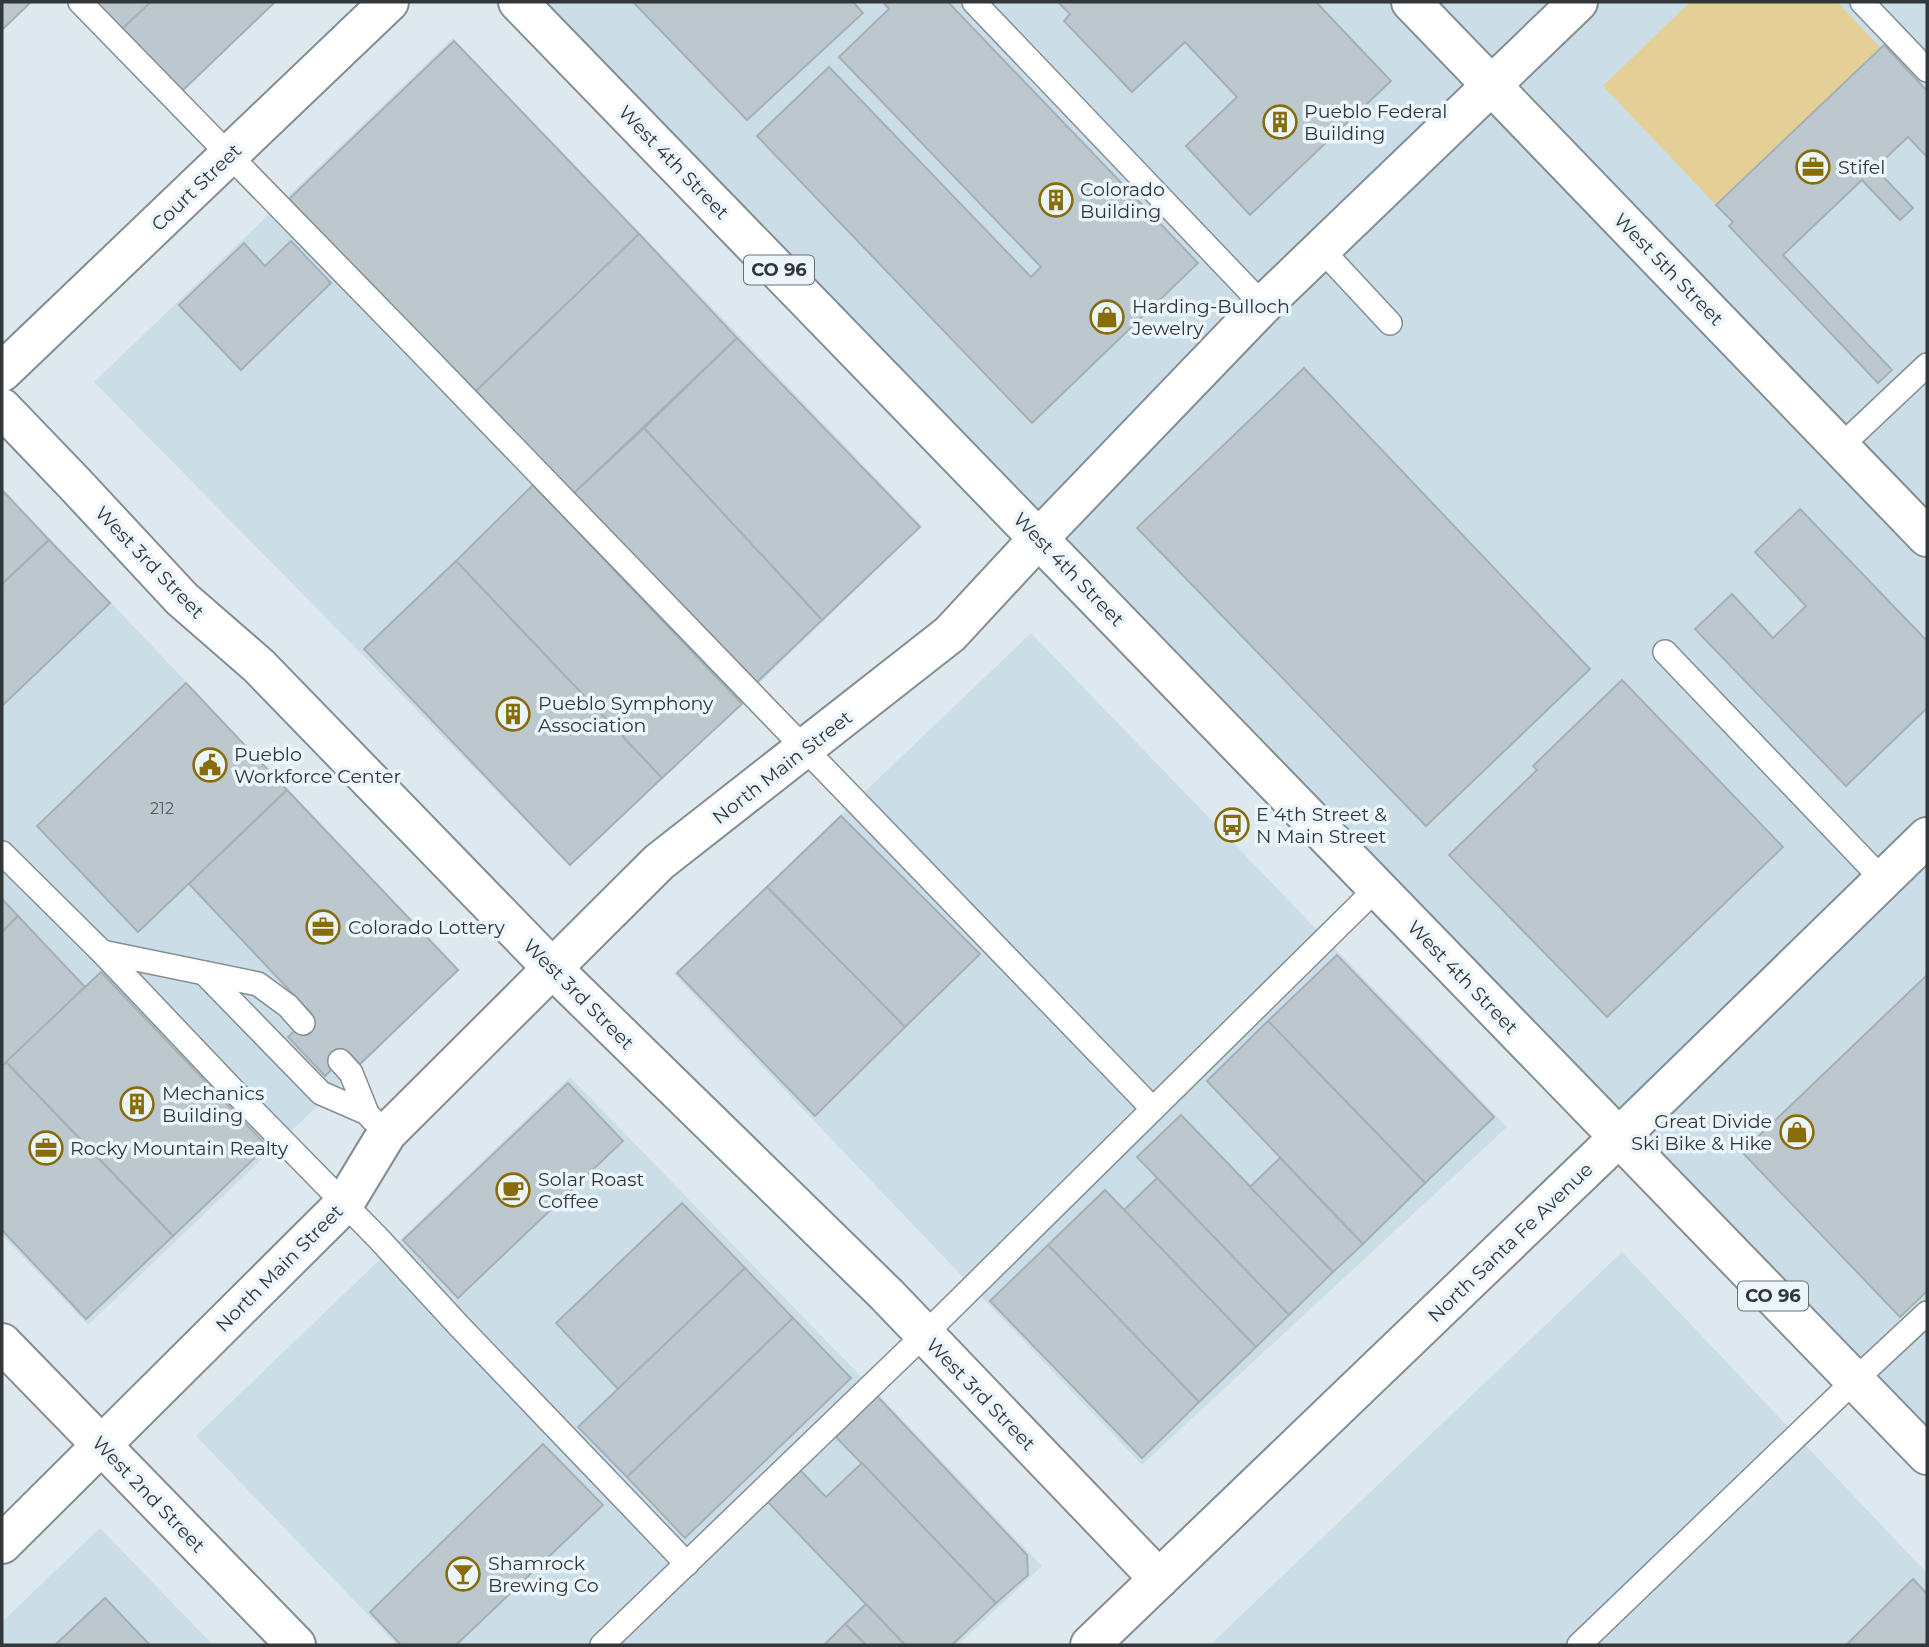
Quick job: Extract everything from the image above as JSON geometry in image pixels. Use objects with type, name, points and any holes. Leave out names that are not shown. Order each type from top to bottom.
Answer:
[{"type":"street","name":"Court Street","points":[[2,372],[389,2]]},
{"type":"street","name":"West 4th Street","points":[[518,2],[1619,1137]]},
{"type":"street","name":"West 5th Street","points":[[1410,2],[1927,537]]},
{"type":"street","name":"North Main Street","points":[[2,1544],[344,1204],[377,1123],[553,969],[659,862],[950,634],[1263,305],[1578,2]]},
{"type":"street","name":"West 3rd Street","points":[[2,408],[182,599],[259,666],[553,969],[887,1295],[1159,1579]]},
{"type":"street","name":"North Santa Fe Avenue","points":[[1090,1645],[1927,837]]},
{"type":"street","name":"CO 96","points":[[1619,1137],[1927,1455]]},
{"type":"street","name":"West 2nd Street","points":[[2,1343],[296,1645]]},
{"type":"lane","points":[[80,2],[1153,1109]]},
{"type":"lane","points":[[974,2],[1263,305]]},
{"type":"lane","points":[[1863,2],[1927,69]]},
{"type":"lane","points":[[1321,249],[1390,323]]},
{"type":"lane","points":[[1840,447],[1927,365]]},
{"type":"lane","points":[[1665,652],[1882,880]]},
{"type":"lane","points":[[2,853],[102,952],[379,1239],[687,1564]]},
{"type":"lane","points":[[603,1645],[924,1335],[1377,888]]},
{"type":"lane","points":[[102,952],[258,984],[288,1006],[303,1023]]},
{"type":"lane","points":[[204,973],[321,1093],[377,1123]]},
{"type":"lane","points":[[340,1061],[351,1073],[377,1123]]},
{"type":"lane","points":[[1579,1645],[1927,1313]]},
{"type":"shaded area","points":[[518,2],[1927,2],[1927,1455]]},
{"type":"shaded area","points":[[1690,2],[1837,2],[1881,48],[1716,205],[1603,86]]},
{"type":"shaded area","points":[[453,38],[922,526],[570,866],[94,382]]},
{"type":"shaded area","points":[[2,488],[460,970],[88,1325],[2,1235]]},
{"type":"shaded area","points":[[1031,633],[1507,1127],[1142,1465],[674,974]]},
{"type":"shaded area","points":[[570,1077],[1042,1566],[958,1645],[397,1645],[196,1436]]},
{"type":"shaded area","points":[[1622,1252],[1927,1573],[1927,1645],[1210,1645]]},
{"type":"shaded area","points":[[100,1528],[213,1645],[2,1645],[2,1622]]},
{"type":"building","points":[[2,2],[31,2],[2,30]]},
{"type":"building","points":[[93,2],[151,2],[121,30]]},
{"type":"building","points":[[151,2],[275,2],[181,92],[121,30]]},
{"type":"building","points":[[633,2],[853,2],[863,13],[747,120]]},
{"type":"building","name":"Colorado Building","points":[[883,2],[948,2],[1198,263],[1032,423],[757,136],[829,67],[1031,277],[1041,267],[839,57],[889,9]]},
{"type":"building","name":"Pueblo Federal Building","points":[[1058,2],[1316,2],[1391,81],[1250,215],[1186,146],[1237,97],[1185,42],[1132,92],[1064,21],[1070,14]]},
{"type":"building","points":[[454,41],[639,234],[474,393],[288,200]]},
{"type":"building","points":[[1884,45],[1927,91],[1927,157],[1908,137],[1875,168],[1913,208],[1900,220],[1862,180],[1783,255],[1892,370],[1878,383],[1729,226],[1733,222],[1716,205]]},
{"type":"building","points":[[639,234],[737,338],[573,494],[474,393]]},
{"type":"building","points":[[291,241],[331,283],[241,370],[179,305],[244,243],[265,266]]},
{"type":"building","points":[[737,338],[920,527],[822,620],[644,428]]},
{"type":"building","points":[[1304,368],[1590,669],[1426,826],[1137,528]]},
{"type":"building","points":[[644,428],[822,620],[755,684],[573,494]]},
{"type":"building","points":[[533,485],[742,704],[662,778],[456,561]]},
{"type":"building","points":[[2,490],[49,540],[2,584]]},
{"type":"building","points":[[1800,509],[1927,641],[1927,708],[1846,786],[1695,629],[1732,594],[1773,638],[1806,606],[1755,552]]},
{"type":"building","points":[[49,540],[110,603],[2,706],[2,584]]},
{"type":"building","name":"Pueblo Symphony Association","points":[[456,561],[662,778],[570,865],[364,649]]},
{"type":"building","points":[[1622,680],[1783,847],[1607,1017],[1449,855],[1537,770],[1533,766]]},
{"type":"building","points":[[186,683],[287,790],[138,932],[37,826]]},
{"type":"building","name":"Colorado Lottery","points":[[287,790],[458,970],[360,1064],[349,1053],[325,1076],[288,1037],[312,1014],[189,884]]},
{"type":"building","points":[[841,816],[980,954],[905,1027],[767,887]]},
{"type":"building","points":[[767,887],[905,1027],[815,1116],[677,973]]},
{"type":"building","points":[[2,899],[18,916],[2,932]]},
{"type":"building","points":[[18,916],[85,987],[2,1067],[2,932]]},
{"type":"building","points":[[1337,955],[1494,1117],[1425,1183],[1268,1021]]},
{"type":"building","name":"Mechanics Building","points":[[101,972],[267,1146],[173,1236],[6,1062]]},
{"type":"building","points":[[1927,975],[1927,1291],[1900,1317],[1742,1152]]},
{"type":"building","points":[[1268,1021],[1425,1183],[1363,1244],[1207,1081]]},
{"type":"building","name":"Rocky Mountain Realty","points":[[6,1062],[173,1236],[86,1319],[2,1230],[2,1067]]},
{"type":"building","name":"Solar Roast Coffee","points":[[568,1083],[623,1141],[458,1298],[403,1240]]},
{"type":"building","points":[[1181,1115],[1333,1272],[1289,1315],[1137,1157]]},
{"type":"building","points":[[1280,1158],[1363,1244],[1333,1272],[1250,1187]]},
{"type":"building","points":[[1157,1178],[1289,1315],[1256,1347],[1124,1210]]},
{"type":"building","points":[[1105,1190],[1256,1347],[1199,1402],[1048,1245]]},
{"type":"building","points":[[682,1203],[745,1268],[618,1389],[556,1323]]},
{"type":"building","points":[[1048,1245],[1199,1402],[1142,1458],[990,1301]]},
{"type":"building","points":[[745,1268],[793,1318],[627,1477],[578,1427]]},
{"type":"building","points":[[793,1318],[851,1378],[685,1538],[627,1477]]},
{"type":"building","points":[[877,1396],[1027,1555],[1028,1575],[996,1603],[836,1437]]},
{"type":"building","points":[[543,1444],[603,1505],[456,1645],[401,1645],[370,1612]]},
{"type":"building","points":[[862,1463],[996,1603],[952,1645],[905,1645],[767,1501],[800,1470],[826,1497]]},
{"type":"building","points":[[1913,1579],[1927,1594],[1927,1645],[1846,1645]]},
{"type":"building","points":[[105,1598],[150,1645],[55,1645]]},
{"type":"building","points":[[866,1604],[905,1645],[866,1645],[845,1624]]},
{"type":"building","points":[[845,1624],[866,1645],[824,1645]]},
{"type":"place","name":"Pueblo Federal Building","points":[[1280,122]]},
{"type":"place","name":"Stifel","points":[[1813,167]]},
{"type":"place","name":"Colorado Building","points":[[1056,200]]},
{"type":"place","name":"Harding-Bulloch Jewelry","points":[[1107,317]]},
{"type":"place","name":"Pueblo Symphony Association","points":[[513,714]]},
{"type":"place","name":"Pueblo Workforce Center","points":[[210,765]]},
{"type":"place","name":"E 4th Street & N Main Street","points":[[1232,825]]},
{"type":"place","name":"Colorado Lottery","points":[[323,927]]},
{"type":"place","name":"Mechanics Building","points":[[137,1104]]},
{"type":"place","name":"Great Divide Ski Bike & Hike","points":[[1797,1132]]},
{"type":"place","name":"Rocky Mountain Realty","points":[[46,1148]]},
{"type":"place","name":"Solar Roast Coffee","points":[[513,1190]]},
{"type":"place","name":"Shamrock Brewing Co","points":[[463,1574]]}]
